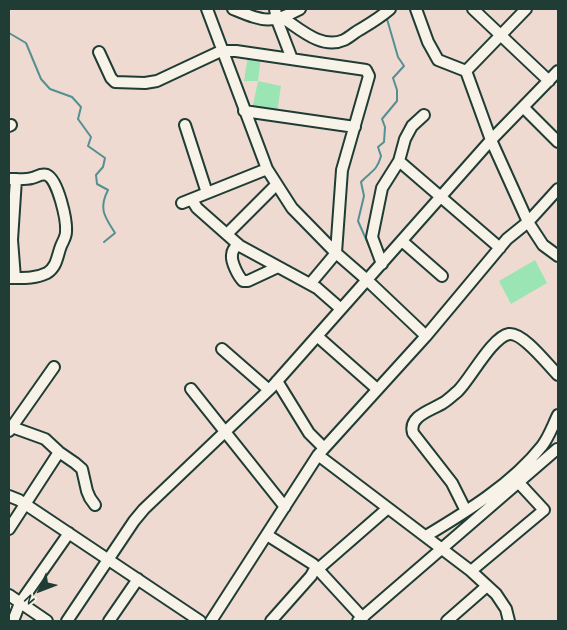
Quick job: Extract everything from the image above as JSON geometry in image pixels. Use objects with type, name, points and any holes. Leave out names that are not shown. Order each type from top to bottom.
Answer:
[{"type":"street","points":[[206,9],[267,169],[276,185],[292,208],[336,254],[367,280],[426,336]]},
{"type":"street","points":[[233,9],[257,18],[280,19],[323,42],[344,40],[390,9]]},
{"type":"street","points":[[274,9],[280,19],[292,59]]},
{"type":"street","points":[[280,19],[300,9]]},
{"type":"street","points":[[416,9],[428,42],[438,60],[466,70]]},
{"type":"street","points":[[473,9],[549,81]]},
{"type":"street","points":[[466,70],[526,9]]},
{"type":"street","points":[[100,52],[111,78],[115,82],[145,84],[157,81],[221,51],[236,51],[366,70],[369,76],[342,170],[336,254],[310,284]]},
{"type":"street","points":[[466,70],[491,140],[528,222],[543,245],[558,256]]},
{"type":"street","points":[[67,621],[144,509],[269,390],[491,140],[558,71]]},
{"type":"street","points":[[524,108],[558,142]]},
{"type":"street","points":[[244,111],[355,127]]},
{"type":"street","points":[[382,264],[372,237],[382,188],[399,161],[405,139],[412,126],[424,115]]},
{"type":"street","points":[[184,126],[207,193]]},
{"type":"street","points":[[399,161],[500,248]]},
{"type":"street","points":[[267,169],[187,201],[238,244],[317,288],[342,309]]},
{"type":"street","points":[[42,174],[48,176],[54,182],[66,223],[66,234],[54,267],[31,278],[12,278],[12,179],[30,179],[42,174]]},
{"type":"street","points":[[227,234],[276,185]]},
{"type":"street","points":[[211,621],[321,452],[426,336],[507,239],[528,222],[558,189]]},
{"type":"street","points":[[402,241],[442,276]]},
{"type":"street","points":[[238,244],[233,249],[231,256],[239,277],[243,281],[248,281],[278,267]]},
{"type":"street","points":[[466,511],[452,483],[413,433],[415,421],[456,392],[470,378],[492,346],[504,336],[510,334],[520,337],[558,375]]},
{"type":"street","points":[[317,336],[378,390]]},
{"type":"street","points":[[222,349],[269,390]]},
{"type":"street","points":[[54,367],[10,428],[36,434],[45,439],[82,469],[86,491],[95,505]]},
{"type":"street","points":[[277,381],[321,452],[388,508],[471,571],[496,594],[506,609],[509,621]]},
{"type":"street","points":[[191,389],[285,507]]},
{"type":"street","points":[[426,536],[466,511],[508,479],[542,446],[558,415]]},
{"type":"street","points":[[361,621],[557,449]]},
{"type":"street","points":[[9,529],[59,452]]},
{"type":"street","points":[[471,571],[544,510],[519,483]]},
{"type":"street","points":[[9,496],[26,504],[200,621]]},
{"type":"street","points":[[270,621],[317,568],[388,508]]},
{"type":"street","points":[[13,621],[20,603],[69,533]]},
{"type":"street","points":[[267,535],[302,556],[317,568],[360,615],[361,621]]},
{"type":"street","points":[[109,621],[138,579]]},
{"type":"street","points":[[447,621],[487,586]]},
{"type":"street","points":[[9,595],[47,621]]},
{"type":"green space","points":[[248,56],[261,57],[258,81],[244,81]]},
{"type":"green space","points":[[258,81],[281,86],[277,113],[252,110]]},
{"type":"green space","points":[[535,260],[547,283],[511,304],[499,281]]},
{"type":"waterway","points":[[373,255],[358,221],[364,196],[361,182],[376,168],[381,156],[378,147],[384,142],[385,127],[382,119],[397,101],[397,90],[393,78],[404,66],[398,57],[387,19]]},
{"type":"waterway","points":[[9,33],[26,43],[41,79],[50,89],[72,97],[81,107],[78,119],[91,137],[88,146],[105,158],[103,167],[96,175],[97,184],[108,190],[103,202],[103,208],[115,233],[104,242]]}]
